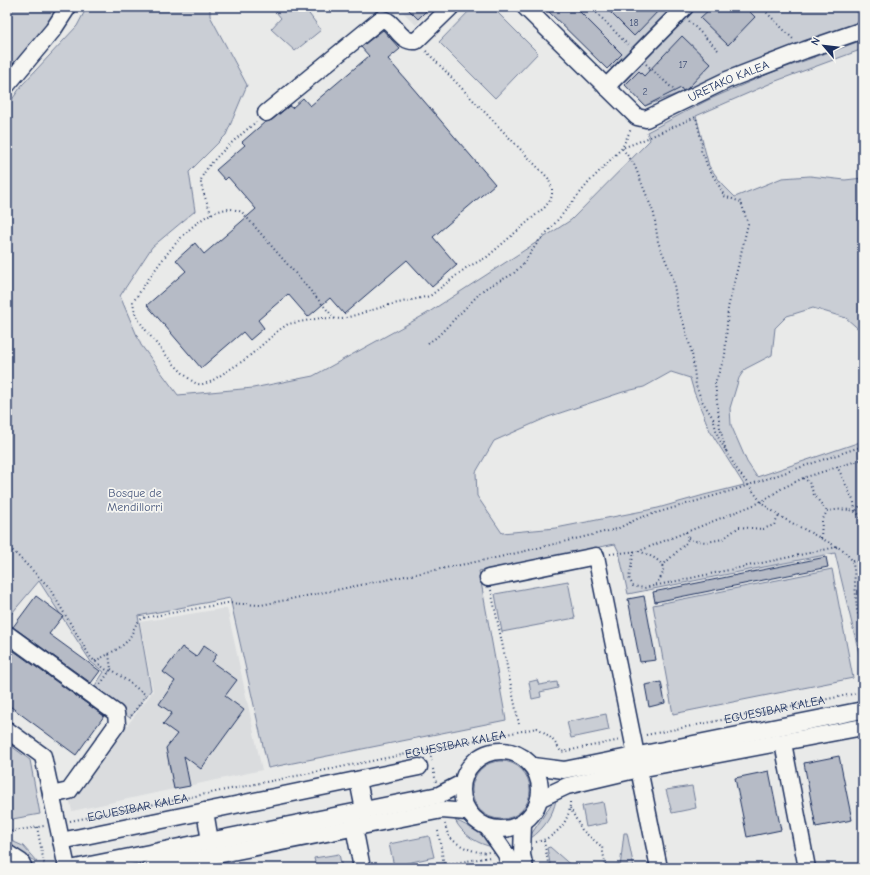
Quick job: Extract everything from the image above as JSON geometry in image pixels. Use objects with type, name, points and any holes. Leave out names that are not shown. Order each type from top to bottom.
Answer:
[{"type":"street","points":[[7,85],[53,30],[68,7]]},
{"type":"street","points":[[266,113],[381,19],[387,21],[405,39],[410,42],[416,41],[451,7]]},
{"type":"street","points":[[525,7],[637,117]]},
{"type":"street","points":[[606,87],[682,9]]},
{"type":"street","name":"URETAKO KALEA","points":[[637,117],[646,119],[728,80],[804,50],[863,30]]},
{"type":"street","points":[[488,578],[596,556],[659,868]]},
{"type":"street","points":[[7,634],[116,713],[117,724],[70,790],[51,794]]},
{"type":"street","name":"EGUESIBAR KALEA","points":[[539,799],[567,786],[637,762],[863,710]]},
{"type":"street","name":"EGUESIBAR KALEA","points":[[533,766],[564,770],[637,762],[783,743],[863,727]]},
{"type":"street","points":[[7,730],[43,756],[67,868]]},
{"type":"street","points":[[783,743],[807,868]]},
{"type":"street","points":[[498,750],[511,752],[523,757],[533,766],[538,776],[540,788],[539,799],[536,809],[523,823],[512,828],[500,830],[488,828],[476,822],[467,812],[461,793],[462,783],[466,771],[474,761],[485,753],[498,750]]},
{"type":"street","points":[[61,841],[419,767]]},
{"type":"street","points":[[358,780],[364,810]]},
{"type":"street","points":[[151,868],[354,827],[440,802],[462,783]]},
{"type":"street","points":[[75,868],[211,855],[364,810],[440,802],[467,812]]},
{"type":"street","points":[[205,811],[211,855]]},
{"type":"street","points":[[523,823],[522,854],[525,868]]},
{"type":"street","points":[[354,827],[362,868]]},
{"type":"street","points":[[488,828],[497,853],[509,860],[510,868]]},
{"type":"street","points":[[7,853],[22,865],[37,868]]},
{"type":"path","points":[[591,7],[672,90]]},
{"type":"path","points":[[761,7],[804,50]]},
{"type":"path","points":[[682,9],[719,51]]},
{"type":"path","points":[[335,319],[242,212],[231,209],[212,214],[179,240],[133,302],[136,316],[171,361],[191,381],[198,384],[210,382],[246,359],[288,324],[321,318],[335,319],[342,319],[389,305],[430,296],[466,268],[487,257],[546,207],[551,199],[552,188],[548,178],[416,41]]},
{"type":"path","points":[[212,214],[200,182],[202,173],[234,141],[266,113]]},
{"type":"path","points":[[428,343],[438,337],[484,288],[512,274],[523,264],[538,242],[586,185],[622,148],[637,117]]},
{"type":"path","points":[[622,148],[696,117],[702,144],[701,152],[706,158],[706,165],[721,188],[724,196],[741,202],[748,224],[728,308],[725,356],[715,384],[720,428],[726,451]]},
{"type":"path","points":[[622,148],[634,164],[654,214],[658,242],[673,278],[678,312],[692,353],[696,386],[702,401],[713,418],[718,437],[736,468],[761,502],[779,516],[844,550],[852,560],[857,611],[863,632]]},
{"type":"path","points":[[95,661],[121,647],[128,640],[136,622],[144,618],[227,603],[260,605],[500,557],[617,529],[639,518],[749,485],[863,446]]},
{"type":"path","points":[[596,556],[619,552],[639,551],[761,502],[781,489],[803,478],[863,458]]},
{"type":"path","points":[[837,466],[854,502],[855,512]]},
{"type":"path","points":[[803,478],[809,482],[814,495],[828,511]]},
{"type":"path","points":[[855,512],[863,502]]},
{"type":"path","points":[[828,511],[850,510],[858,514],[863,522]]},
{"type":"path","points":[[821,538],[822,521],[828,511]]},
{"type":"path","points":[[688,538],[695,541],[707,542],[723,539],[740,527],[762,529],[774,525],[779,516]]},
{"type":"path","points":[[662,566],[686,543],[688,538],[686,532]]},
{"type":"path","points":[[7,545],[48,586],[92,658],[109,672]]},
{"type":"path","points":[[634,551],[629,578],[633,586],[644,588],[838,547]]},
{"type":"path","points":[[639,551],[660,562],[664,569],[663,576],[655,585]]},
{"type":"path","points":[[863,551],[861,562],[863,568]]},
{"type":"path","points":[[852,560],[861,562]]},
{"type":"path","points":[[488,578],[519,724]]},
{"type":"path","points":[[92,695],[111,669],[109,654]]},
{"type":"path","points":[[111,669],[146,695],[131,716]]},
{"type":"path","name":"EGUESIBAR KALEA","points":[[7,832],[537,728],[549,735],[561,752],[863,692]]},
{"type":"path","points":[[429,749],[448,835],[456,843],[469,849],[484,854],[497,853]]},
{"type":"path","points":[[561,752],[564,770]]},
{"type":"path","points":[[567,786],[570,808],[582,830],[602,847],[606,868]]},
{"type":"path","points":[[522,845],[544,841],[554,835],[567,818],[570,808]]},
{"type":"path","points":[[37,827],[45,868]]},
{"type":"path","points":[[438,831],[444,864]]},
{"type":"path","points":[[544,841],[549,868]]},
{"type":"path","points":[[425,868],[497,853]]},
{"type":"shaded area","points":[[398,7],[434,7],[416,25]]},
{"type":"shaded area","points":[[227,608],[262,770],[72,811],[70,802],[153,691],[140,622]]},
{"type":"green space","points":[[7,7],[62,7],[7,76]]},
{"type":"green space","name":"Bosque de Mendillorri","points":[[87,7],[210,7],[210,16],[247,85],[226,135],[189,172],[195,211],[152,247],[120,296],[141,345],[178,395],[253,388],[313,376],[426,314],[571,220],[650,140],[647,132],[708,100],[770,73],[863,40],[863,49],[776,81],[696,116],[709,166],[722,184],[735,197],[782,178],[810,176],[845,180],[863,178],[863,333],[846,318],[813,308],[787,316],[775,328],[772,355],[745,369],[739,378],[730,408],[731,425],[747,462],[757,477],[863,441],[863,670],[835,553],[628,594],[619,552],[615,544],[479,571],[506,720],[268,768],[230,598],[138,616],[151,690],[130,718],[92,690],[104,672],[91,662],[39,581],[7,619],[7,107],[22,85],[77,26]],"holes":[[[671,372],[690,378],[694,392],[710,431],[744,485],[658,508],[556,528],[502,533],[477,496],[476,472],[494,441],[548,417],[623,392],[644,387]]]},
{"type":"green space","points":[[272,7],[304,7],[321,30],[295,51],[271,29],[281,18]]},
{"type":"green space","points":[[473,7],[492,7],[538,53],[495,98],[439,42]]},
{"type":"green space","points":[[557,7],[852,7],[863,18],[863,24],[645,106]]},
{"type":"green space","points":[[832,569],[853,678],[673,714],[653,605]]},
{"type":"green space","points":[[568,581],[575,618],[502,632],[495,594]]},
{"type":"green space","points":[[537,680],[539,685],[557,682],[558,688],[540,692],[541,697],[532,699],[529,682]]},
{"type":"green space","points":[[606,714],[609,730],[571,738],[567,722]]},
{"type":"green space","points":[[7,743],[30,760],[40,814],[7,820]]},
{"type":"green space","points":[[501,761],[517,766],[525,774],[530,790],[525,806],[517,814],[501,819],[485,814],[477,806],[472,790],[477,774],[485,766]]},
{"type":"green space","points":[[692,786],[696,808],[672,813],[666,790]]},
{"type":"green space","points":[[556,800],[553,811],[547,821],[531,838],[532,833],[552,803]]},
{"type":"green space","points":[[603,802],[607,823],[586,827],[582,806]]},
{"type":"green space","points":[[455,820],[476,831],[494,847],[482,844],[471,838],[462,830]]},
{"type":"green space","points":[[624,833],[627,833],[634,868],[620,868]]},
{"type":"green space","points":[[429,836],[434,857],[394,866],[389,844]]},
{"type":"green space","points":[[7,839],[23,846],[37,862],[14,850],[8,843]]},
{"type":"green space","points":[[550,847],[574,868],[551,868],[547,848]]},
{"type":"green space","points":[[339,854],[342,868],[316,868],[314,858]]},
{"type":"building","points":[[406,7],[430,7],[418,19]]},
{"type":"building","points":[[544,7],[575,7],[622,54],[607,69]]},
{"type":"building","points":[[605,7],[662,7],[634,36]]},
{"type":"building","points":[[712,7],[745,7],[755,17],[728,45],[700,18]]},
{"type":"building","points":[[383,30],[400,49],[388,59],[495,184],[433,237],[457,265],[432,287],[407,260],[344,314],[330,298],[308,317],[288,294],[258,320],[264,328],[250,340],[243,332],[201,368],[147,305],[186,271],[176,260],[195,243],[204,254],[256,209],[228,177],[225,180],[216,170],[245,145],[242,142],[265,122],[272,120],[289,106],[292,108],[303,98],[310,106],[369,56],[361,47]]},
{"type":"building","points":[[682,36],[711,64],[687,89],[683,91],[681,88],[645,106],[625,85],[639,71],[644,76]]},
{"type":"building","points":[[826,557],[828,567],[655,602],[653,592]]},
{"type":"building","points":[[36,596],[63,616],[49,634],[100,671],[91,683],[13,627]]},
{"type":"building","points":[[644,596],[656,660],[640,662],[628,599]]},
{"type":"building","points":[[204,645],[217,654],[212,662],[237,680],[225,696],[244,710],[201,769],[184,756],[190,786],[174,789],[166,748],[177,734],[163,724],[172,713],[159,704],[175,681],[163,672],[182,647],[196,657]]},
{"type":"building","points":[[7,646],[104,716],[76,755],[7,704]]},
{"type":"building","points":[[661,682],[665,703],[649,707],[645,685]]},
{"type":"building","points":[[839,756],[852,820],[816,827],[804,763]]},
{"type":"building","points":[[769,771],[781,830],[747,837],[735,778]]}]
